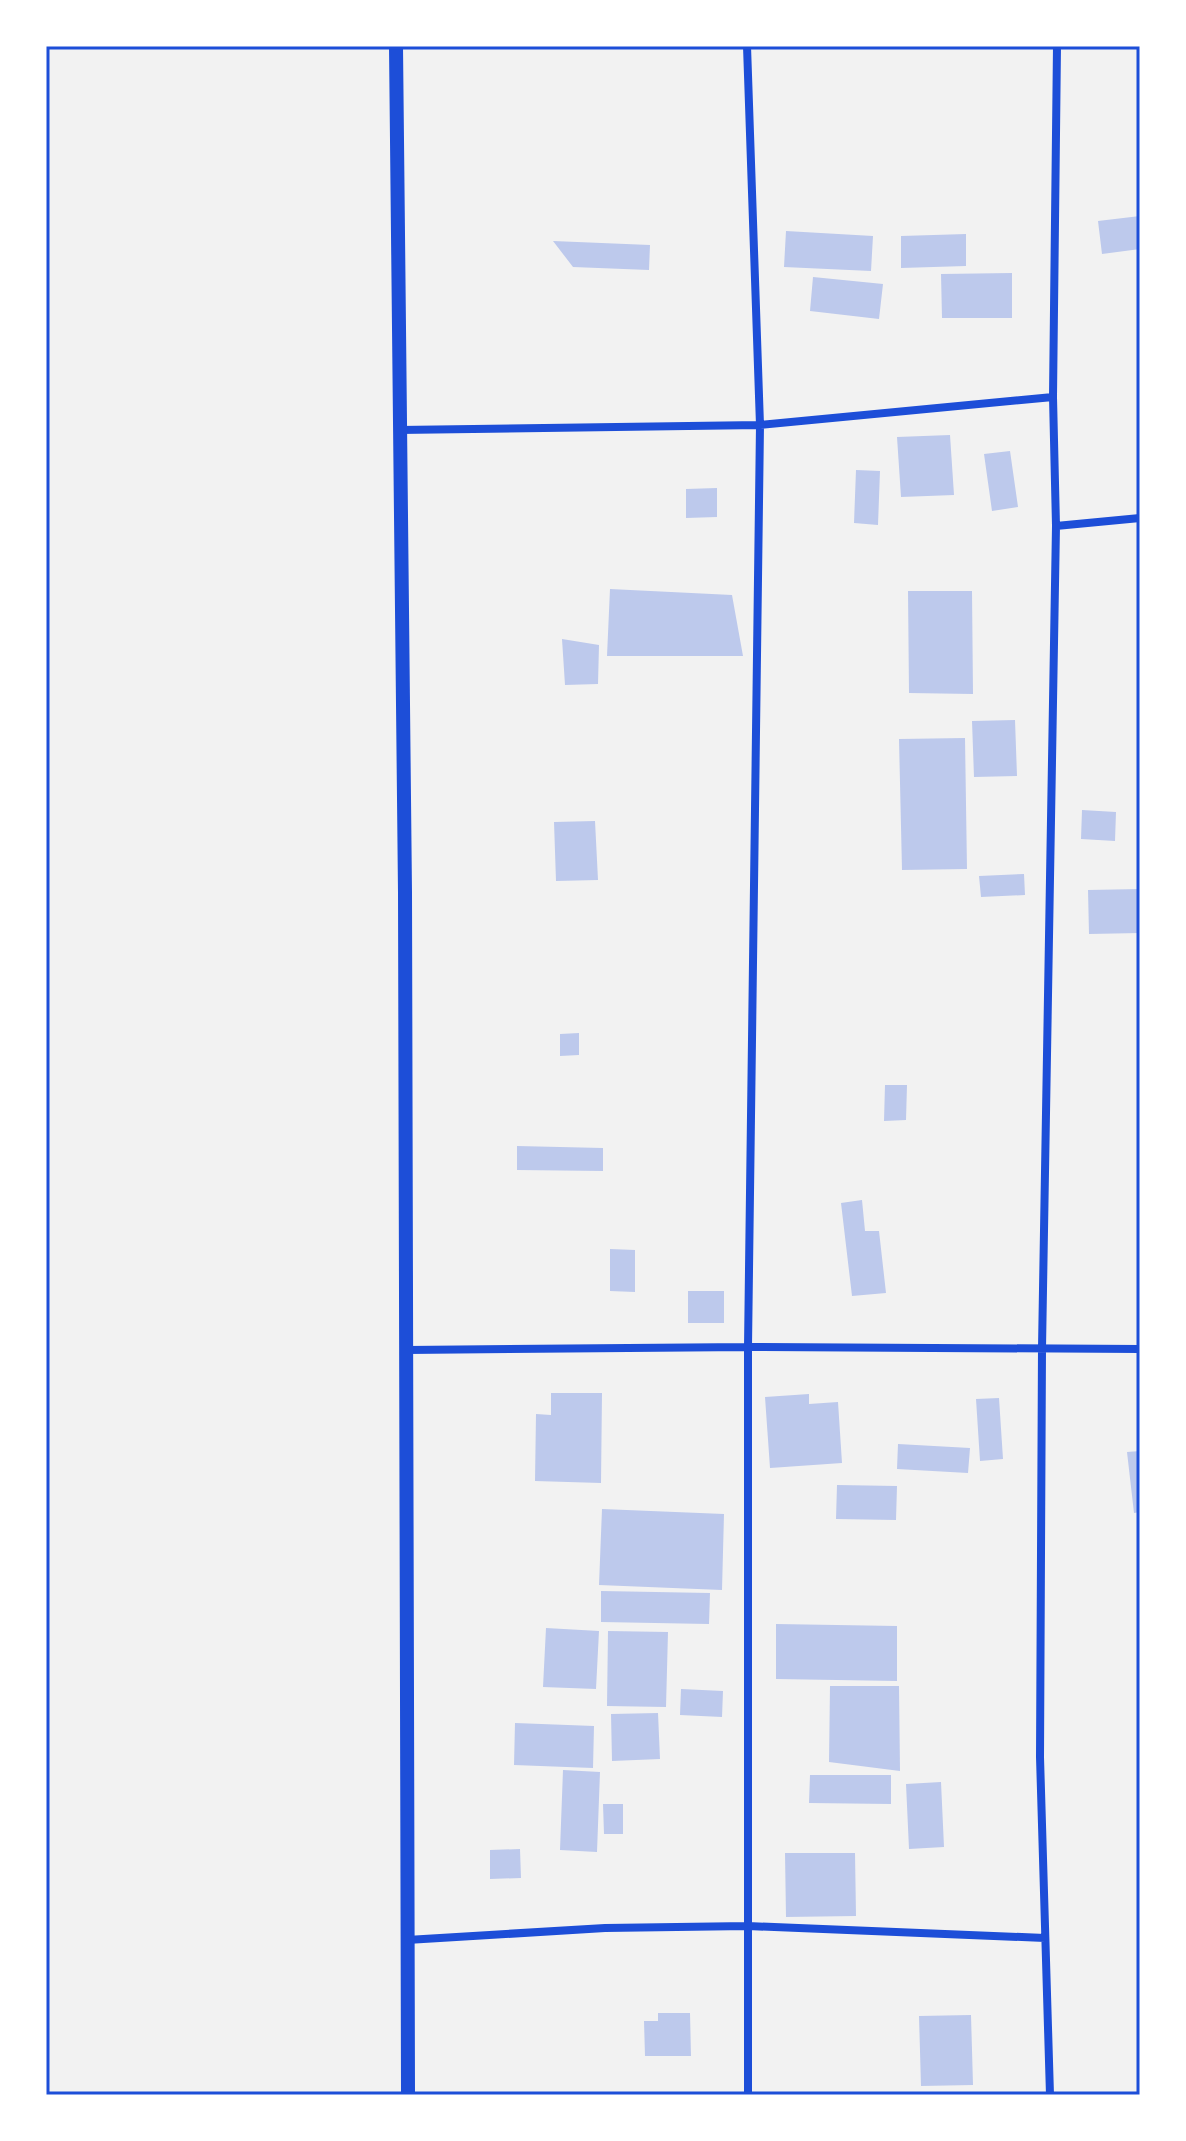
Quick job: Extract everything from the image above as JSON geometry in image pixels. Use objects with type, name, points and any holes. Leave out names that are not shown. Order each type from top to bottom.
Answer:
[{"type":"street","points":[[396,46],[405,892],[408,2095]]},
{"type":"street","points":[[747,46],[760,425],[748,1347],[748,2095]]},
{"type":"street","points":[[1050,2095],[1040,1757],[1042,1348],[1056,526],[1053,397],[1057,46]]},
{"type":"street","points":[[399,430],[760,425],[1053,397]]},
{"type":"street","points":[[1056,526],[1140,518]]},
{"type":"street","points":[[407,1350],[748,1347],[1140,1349]]},
{"type":"street","points":[[407,1940],[605,1928],[748,1926],[1045,1938]]},
{"type":"building","points":[[1140,216],[1140,249],[1102,254],[1098,221]]},
{"type":"building","points":[[786,231],[873,236],[871,271],[784,267]]},
{"type":"building","points":[[966,234],[966,266],[901,268],[901,236]]},
{"type":"building","points":[[553,241],[650,245],[649,270],[573,267]]},
{"type":"building","points":[[1012,273],[1012,318],[942,318],[941,274]]},
{"type":"building","points":[[813,277],[883,284],[879,319],[810,311]]},
{"type":"building","points":[[950,435],[954,495],[901,497],[897,437]]},
{"type":"building","points":[[1010,451],[1018,507],[992,511],[984,454]]},
{"type":"building","points":[[856,470],[880,471],[878,525],[854,523]]},
{"type":"building","points":[[717,488],[717,517],[686,518],[686,489]]},
{"type":"building","points":[[610,589],[732,595],[743,656],[607,656]]},
{"type":"building","points":[[908,591],[972,591],[973,694],[909,693]]},
{"type":"building","points":[[562,639],[599,645],[598,684],[565,685]]},
{"type":"building","points":[[1015,720],[1017,776],[974,777],[972,721]]},
{"type":"building","points":[[965,738],[967,869],[902,870],[899,739]]},
{"type":"building","points":[[1082,810],[1116,812],[1115,841],[1081,839]]},
{"type":"building","points":[[595,821],[598,880],[556,881],[554,822]]},
{"type":"building","points":[[1024,874],[1025,895],[981,897],[979,876]]},
{"type":"building","points":[[1140,889],[1140,933],[1089,934],[1088,890]]},
{"type":"building","points":[[579,1033],[579,1055],[560,1056],[560,1034]]},
{"type":"building","points":[[885,1085],[907,1085],[906,1120],[884,1121]]},
{"type":"building","points":[[517,1146],[603,1148],[603,1171],[517,1170]]},
{"type":"building","points":[[862,1200],[865,1231],[879,1231],[886,1293],[852,1296],[841,1203]]},
{"type":"building","points":[[610,1249],[635,1250],[635,1292],[610,1291]]},
{"type":"building","points":[[688,1291],[724,1291],[724,1323],[688,1323]]},
{"type":"building","points":[[551,1393],[602,1393],[601,1483],[535,1481],[536,1414],[551,1415]]},
{"type":"building","points":[[809,1394],[809,1404],[838,1402],[842,1463],[770,1468],[765,1397]]},
{"type":"building","points":[[999,1398],[1003,1459],[980,1461],[976,1399]]},
{"type":"building","points":[[898,1444],[970,1448],[968,1473],[897,1469]]},
{"type":"building","points":[[1140,1451],[1140,1512],[1134,1513],[1127,1452]]},
{"type":"building","points":[[837,1485],[897,1486],[896,1520],[836,1519]]},
{"type":"building","points":[[602,1509],[724,1514],[722,1590],[599,1585]]},
{"type":"building","points":[[601,1591],[710,1593],[709,1624],[601,1622]]},
{"type":"building","points":[[776,1624],[897,1626],[897,1681],[776,1679]]},
{"type":"building","points":[[546,1628],[599,1631],[596,1689],[543,1687]]},
{"type":"building","points":[[608,1631],[668,1632],[666,1707],[607,1706]]},
{"type":"building","points":[[830,1686],[899,1686],[900,1771],[829,1762]]},
{"type":"building","points":[[681,1689],[723,1691],[722,1717],[680,1715]]},
{"type":"building","points":[[658,1713],[660,1759],[612,1761],[611,1714]]},
{"type":"building","points":[[515,1723],[594,1726],[593,1768],[514,1765]]},
{"type":"building","points":[[563,1770],[600,1772],[597,1852],[560,1850]]},
{"type":"building","points":[[810,1775],[891,1775],[891,1804],[809,1803]]},
{"type":"building","points":[[941,1782],[944,1847],[909,1849],[906,1784]]},
{"type":"building","points":[[603,1804],[623,1804],[623,1834],[604,1834]]},
{"type":"building","points":[[520,1849],[521,1878],[490,1879],[490,1850]]},
{"type":"building","points":[[785,1853],[855,1853],[856,1916],[786,1917]]},
{"type":"building","points":[[658,2013],[690,2013],[691,2056],[645,2056],[644,2021],[658,2021]]},
{"type":"building","points":[[971,2015],[973,2085],[921,2086],[919,2016]]}]
